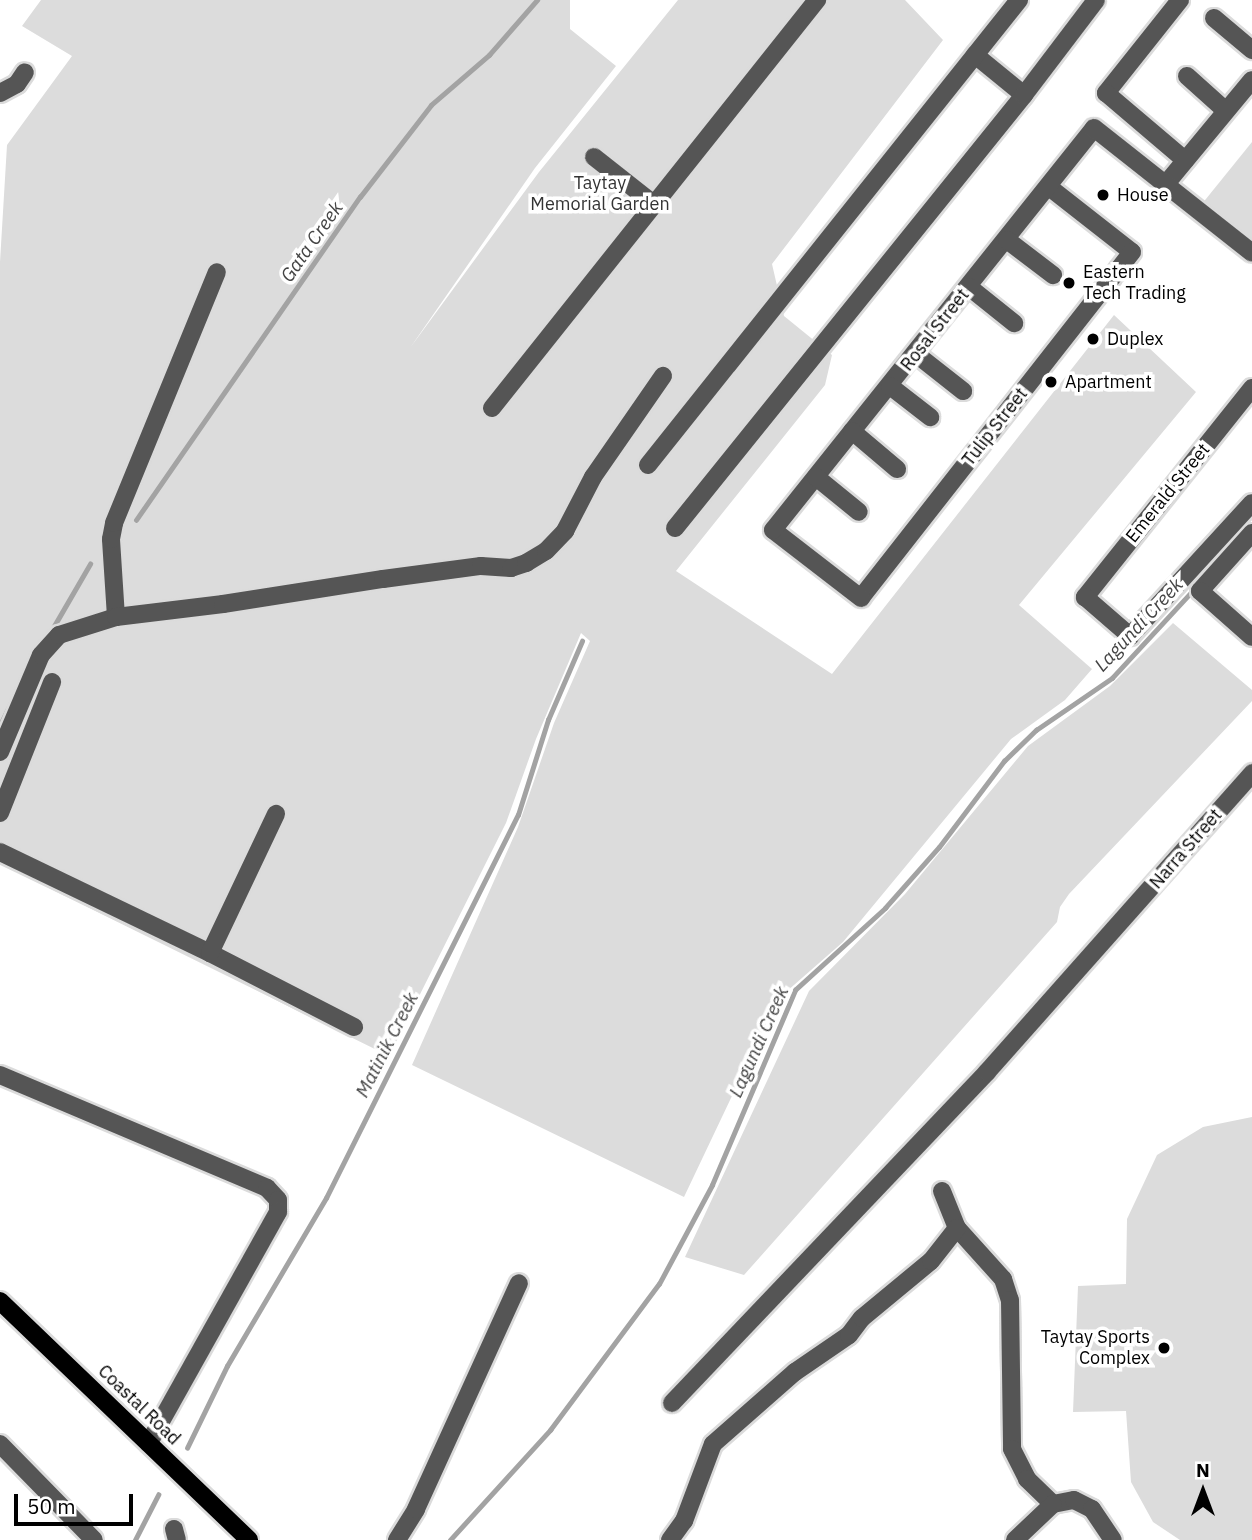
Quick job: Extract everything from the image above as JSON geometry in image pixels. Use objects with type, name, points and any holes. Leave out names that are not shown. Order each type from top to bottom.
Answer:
[{"type":"main road","name":"Coastal Road","points":[[0,1301],[249,1540]]},
{"type":"street","points":[[492,408],[817,0]]},
{"type":"street","points":[[648,465],[1020,0]]},
{"type":"street","points":[[675,528],[1024,95],[1096,0]]},
{"type":"street","points":[[1180,0],[1106,93],[1185,159]]},
{"type":"street","points":[[1214,18],[1252,50]]},
{"type":"street","points":[[975,55],[1024,95]]},
{"type":"street","points":[[0,93],[17,84],[25,72]]},
{"type":"street","points":[[1187,76],[1226,111]]},
{"type":"street","points":[[1252,80],[1165,185],[1252,253]]},
{"type":"street","name":"Rosal Street","points":[[773,530],[1094,128],[1165,185]]},
{"type":"street","points":[[594,157],[656,205]]},
{"type":"street","name":"Tulip Street","points":[[773,530],[861,598],[1132,252],[1049,187]]},
{"type":"street","points":[[1007,240],[1052,275]]},
{"type":"street","points":[[116,617],[111,539],[114,523],[217,272]]},
{"type":"street","points":[[969,287],[1014,323]]},
{"type":"street","points":[[916,354],[962,391]]},
{"type":"street","points":[[0,752],[41,656],[59,635],[116,617],[481,566],[511,568],[526,563],[546,551],[565,531],[593,477],[663,376]]},
{"type":"street","points":[[890,386],[930,417]]},
{"type":"street","name":"Emerald Street","points":[[1252,388],[1085,597],[1130,636],[1252,503]]},
{"type":"street","points":[[852,431],[897,469]]},
{"type":"street","points":[[816,477],[859,512]]},
{"type":"street","points":[[1252,533],[1200,591],[1252,637]]},
{"type":"street","points":[[0,813],[52,682]]},
{"type":"street","name":"Narra Street","points":[[672,1403],[950,1112],[1252,773]]},
{"type":"street","points":[[210,953],[276,814]]},
{"type":"street","points":[[0,852],[210,953],[354,1027]]},
{"type":"street","points":[[0,1075],[267,1188],[278,1200],[278,1212],[149,1443]]},
{"type":"street","points":[[942,1191],[957,1227],[1003,1279],[1010,1300],[1012,1449],[1027,1479],[1053,1504]]},
{"type":"street","points":[[670,1540],[684,1521],[713,1444],[795,1372],[849,1335],[862,1318],[931,1261],[957,1227]]},
{"type":"street","points":[[397,1540],[416,1509],[519,1283]]},
{"type":"street","points":[[0,1444],[94,1540]]},
{"type":"street","points":[[1015,1540],[1053,1504],[1074,1500],[1092,1509],[1113,1540]]},
{"type":"green space","name":"Taytay Memorial Garden","points":[[41,0],[570,0],[570,29],[616,66],[535,168],[410,348],[539,172],[678,0],[905,0],[943,40],[772,264],[784,316],[832,355],[825,385],[676,571],[832,674],[1114,315],[1196,392],[1019,605],[1092,669],[1065,700],[1011,739],[843,942],[778,999],[684,1197],[412,1065],[518,827],[554,723],[590,641],[581,633],[536,739],[506,823],[389,1056],[0,864],[0,262],[7,145],[72,56],[22,26]]},
{"type":"green space","points":[[1252,142],[1252,264],[1193,215]]},
{"type":"green space","points":[[1173,623],[1252,690],[1252,701],[1069,894],[1060,907],[1057,922],[744,1275],[685,1257],[809,991],[905,894],[1028,746],[1110,686]]},
{"type":"green space","name":"Taytay Sports Complex","points":[[1252,1117],[1252,1540],[1180,1540],[1153,1522],[1131,1482],[1126,1411],[1073,1412],[1078,1286],[1126,1284],[1127,1219],[1157,1155],[1203,1127]]},
{"type":"waterway","name":"Gata Creek","points":[[136,520],[360,197],[431,105],[489,55],[537,0]]},
{"type":"waterway","name":"Gata Creek","points":[[50,633],[90,564]]},
{"type":"waterway","name":"Lagundi Creek","points":[[450,1540],[550,1430],[659,1284],[712,1185],[795,990],[885,908],[939,847],[1004,761],[1036,730],[1112,678],[1194,589]]},
{"type":"waterway","name":"Matinik Creek","points":[[187,1448],[227,1366],[326,1198],[518,815],[548,720],[582,641]]},
{"type":"waterway","name":"Gata Creek","points":[[0,725],[19,686]]},
{"type":"waterway","name":"Matinik Creek","points":[[135,1540],[158,1495]]},
{"type":"place","name":"House","points":[[1103,195]]},
{"type":"place","name":"Eastern Tech Trading","points":[[1069,283]]},
{"type":"place","name":"Duplex","points":[[1093,339]]},
{"type":"place","name":"Apartment","points":[[1051,382]]},
{"type":"place","name":"Taytay Sports Complex","points":[[1164,1348]]}]
